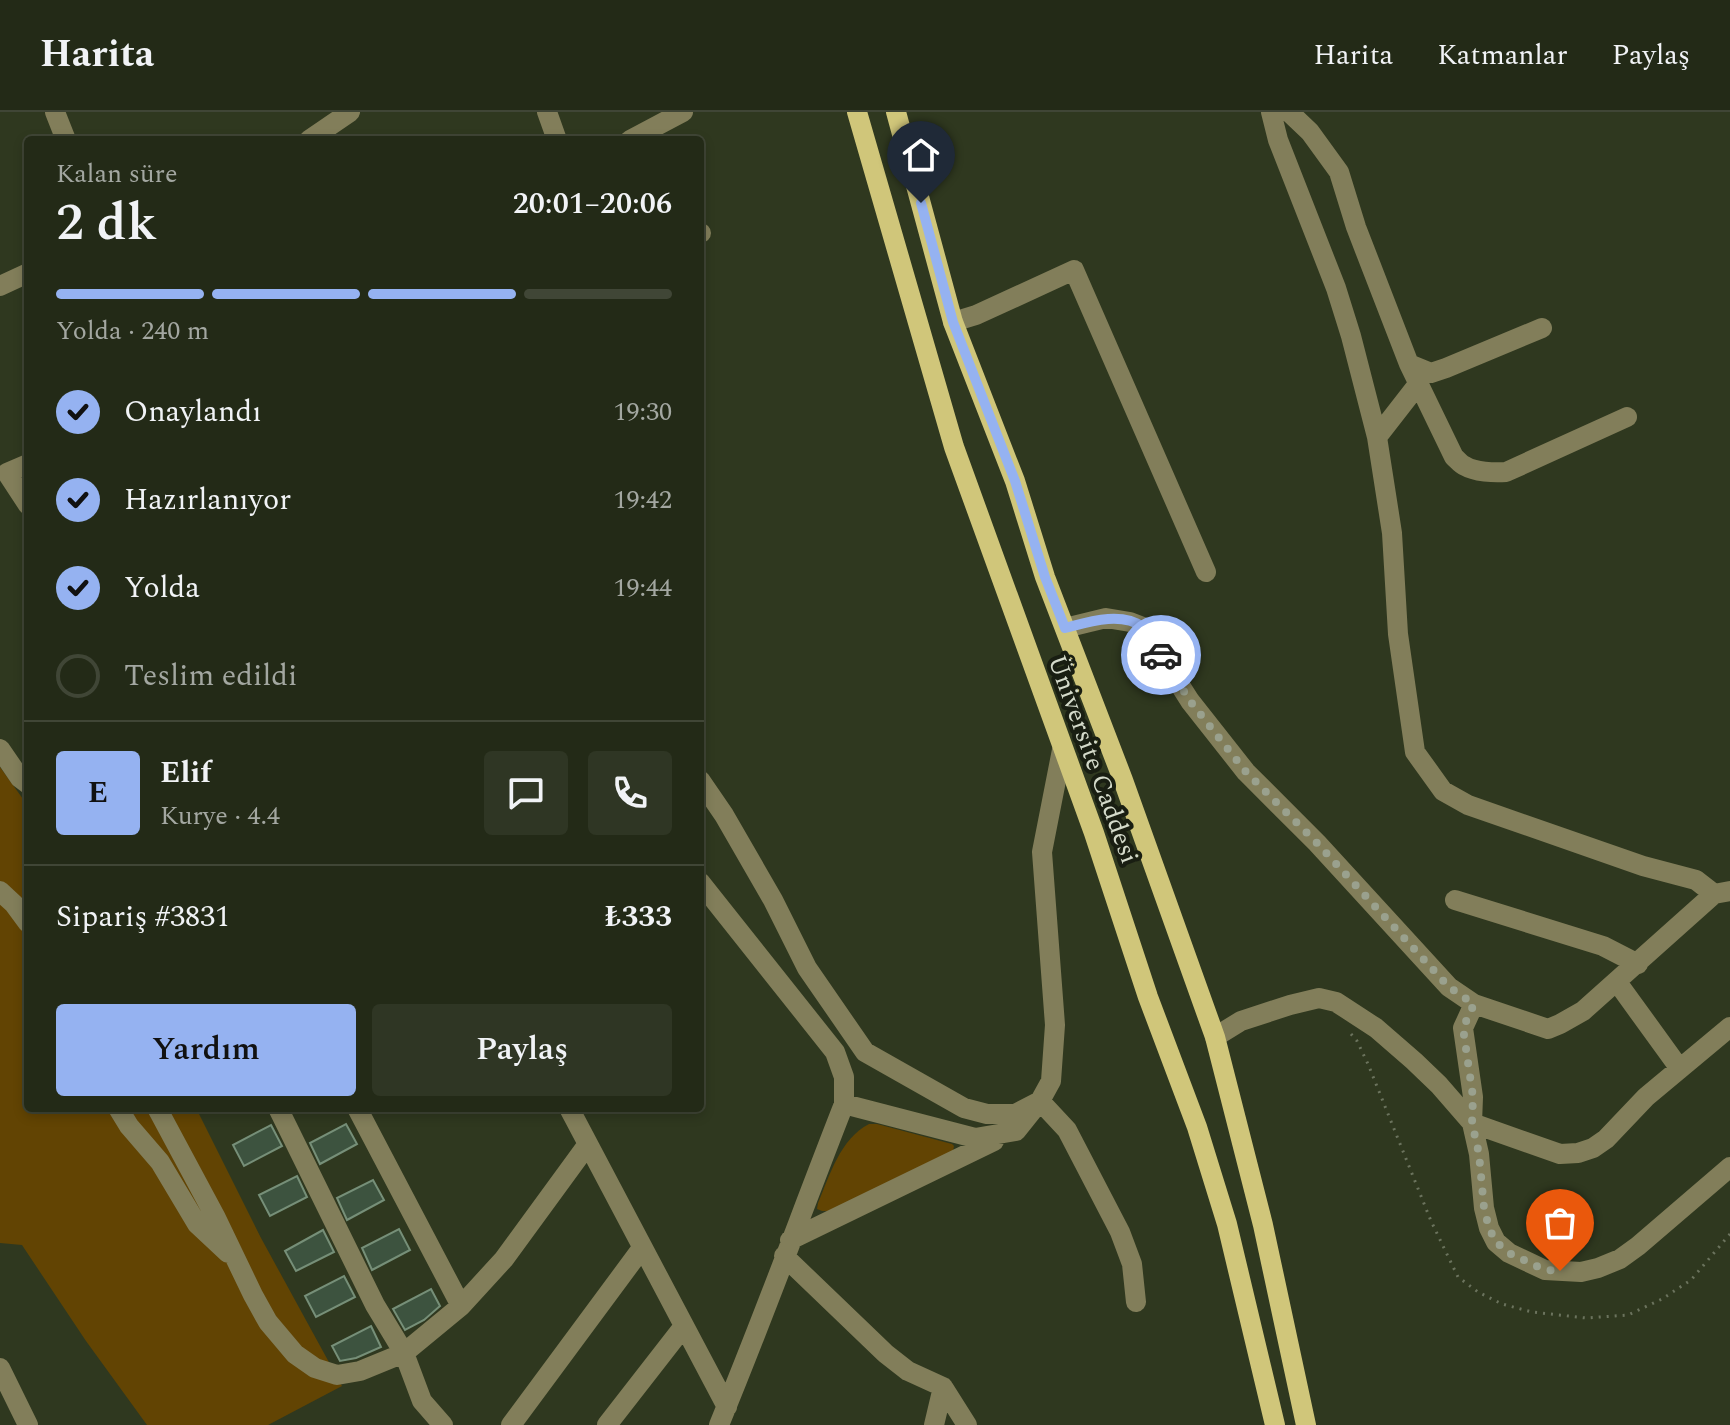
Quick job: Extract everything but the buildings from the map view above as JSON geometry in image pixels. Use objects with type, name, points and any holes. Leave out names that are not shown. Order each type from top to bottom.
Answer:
[{"type":"main road","name":"Üniversite Caddesi","points":[[857,112],[954,447],[1197,1127],[1227,1224],[1275,1425]]},
{"type":"main road","name":"Üniversite Caddesi","points":[[896,112],[953,322],[1015,481],[1045,577],[1123,780],[1215,1037],[1263,1225],[1306,1425]]},
{"type":"street","points":[[55,112],[64,136]]},
{"type":"street","points":[[315,136],[350,112]]},
{"type":"street","points":[[547,112],[556,136]]},
{"type":"street","points":[[638,136],[683,112]]},
{"type":"street","points":[[1065,628],[1106,618],[1143,627],[1190,701],[1246,772],[1317,843],[1449,987],[1474,1004],[1548,1029],[1560,1024],[1583,1011],[1722,892],[1696,880],[1643,866],[1468,805],[1443,791],[1415,752],[1398,634],[1392,533],[1377,437],[1340,300],[1278,140],[1271,112]]},
{"type":"street","points":[[1289,112],[1310,132],[1339,172],[1356,227],[1409,364],[1454,457],[1464,466],[1495,473],[1506,472],[1627,417]]},
{"type":"street","points":[[953,322],[976,315],[1074,270],[1206,572]]},
{"type":"street","points":[[0,286],[24,275]]},
{"type":"street","points":[[1409,364],[1431,373],[1542,328]]},
{"type":"street","points":[[1377,437],[1419,383]]},
{"type":"street","points":[[24,466],[4,473],[24,499]]},
{"type":"street","points":[[0,749],[24,781]]},
{"type":"street","points":[[787,1248],[1016,1131],[1040,1101],[1051,1081],[1055,1025],[1042,852],[1062,750]]},
{"type":"street","points":[[704,786],[773,900],[807,968],[865,1052],[964,1108],[987,1114],[1015,1114],[1040,1101]]},
{"type":"street","points":[[704,887],[835,1052],[844,1077],[844,1104],[723,1416]]},
{"type":"street","points":[[0,891],[24,918]]},
{"type":"street","points":[[1455,900],[1603,946],[1638,964]]},
{"type":"street","points":[[1617,982],[1680,1069]]},
{"type":"street","points":[[1215,1037],[1241,1021],[1290,1005],[1319,998],[1336,1002],[1376,1028],[1414,1061],[1472,1123],[1560,1154],[1578,1153],[1606,1139],[1646,1097],[1730,1027]]},
{"type":"street","points":[[1474,1004],[1463,1028],[1473,1097],[1472,1123],[1489,1228],[1496,1242],[1509,1253],[1545,1270],[1581,1272],[1598,1268],[1620,1259],[1668,1222],[1730,1167]]},
{"type":"street","points":[[1040,1101],[1067,1130],[1120,1232],[1132,1264],[1136,1302]]},
{"type":"street","points":[[844,1104],[975,1138],[1016,1131]]},
{"type":"street","points":[[120,1112],[160,1162],[197,1224],[237,1261]]},
{"type":"street","points":[[159,1112],[268,1322],[295,1354],[315,1368],[337,1375],[360,1371],[404,1353],[461,1306],[504,1259],[588,1144]]},
{"type":"street","points":[[280,1112],[375,1305],[404,1353],[422,1401],[443,1425]]},
{"type":"street","points":[[360,1112],[461,1306]]},
{"type":"street","points":[[571,1112],[684,1326],[723,1416]]},
{"type":"street","points":[[511,1425],[642,1248]]},
{"type":"street","points":[[787,1248],[885,1353],[908,1371],[943,1387],[967,1425]]},
{"type":"street","points":[[607,1425],[684,1326]]},
{"type":"street","points":[[0,1368],[5,1395],[28,1425]]},
{"type":"street","points":[[934,1425],[943,1387]]},
{"type":"shaded area","points":[[0,767],[24,800],[24,1112],[198,1112],[261,1238],[342,1386],[268,1425],[147,1425],[22,1245],[0,1243]]},
{"type":"shaded area","points":[[869,1124],[952,1144],[953,1151],[830,1211],[817,1209],[843,1148]]},
{"type":"way so far","points":[[1161,655],[1190,701],[1246,772],[1317,843],[1449,987],[1474,1004],[1463,1028],[1473,1097],[1472,1123],[1489,1228],[1496,1242],[1509,1253],[1545,1270],[1560,1271]]},
{"type":"route","points":[[921,203],[953,322],[1015,481],[1045,577],[1065,628],[1106,618],[1130,622],[1143,627],[1161,655]]}]
